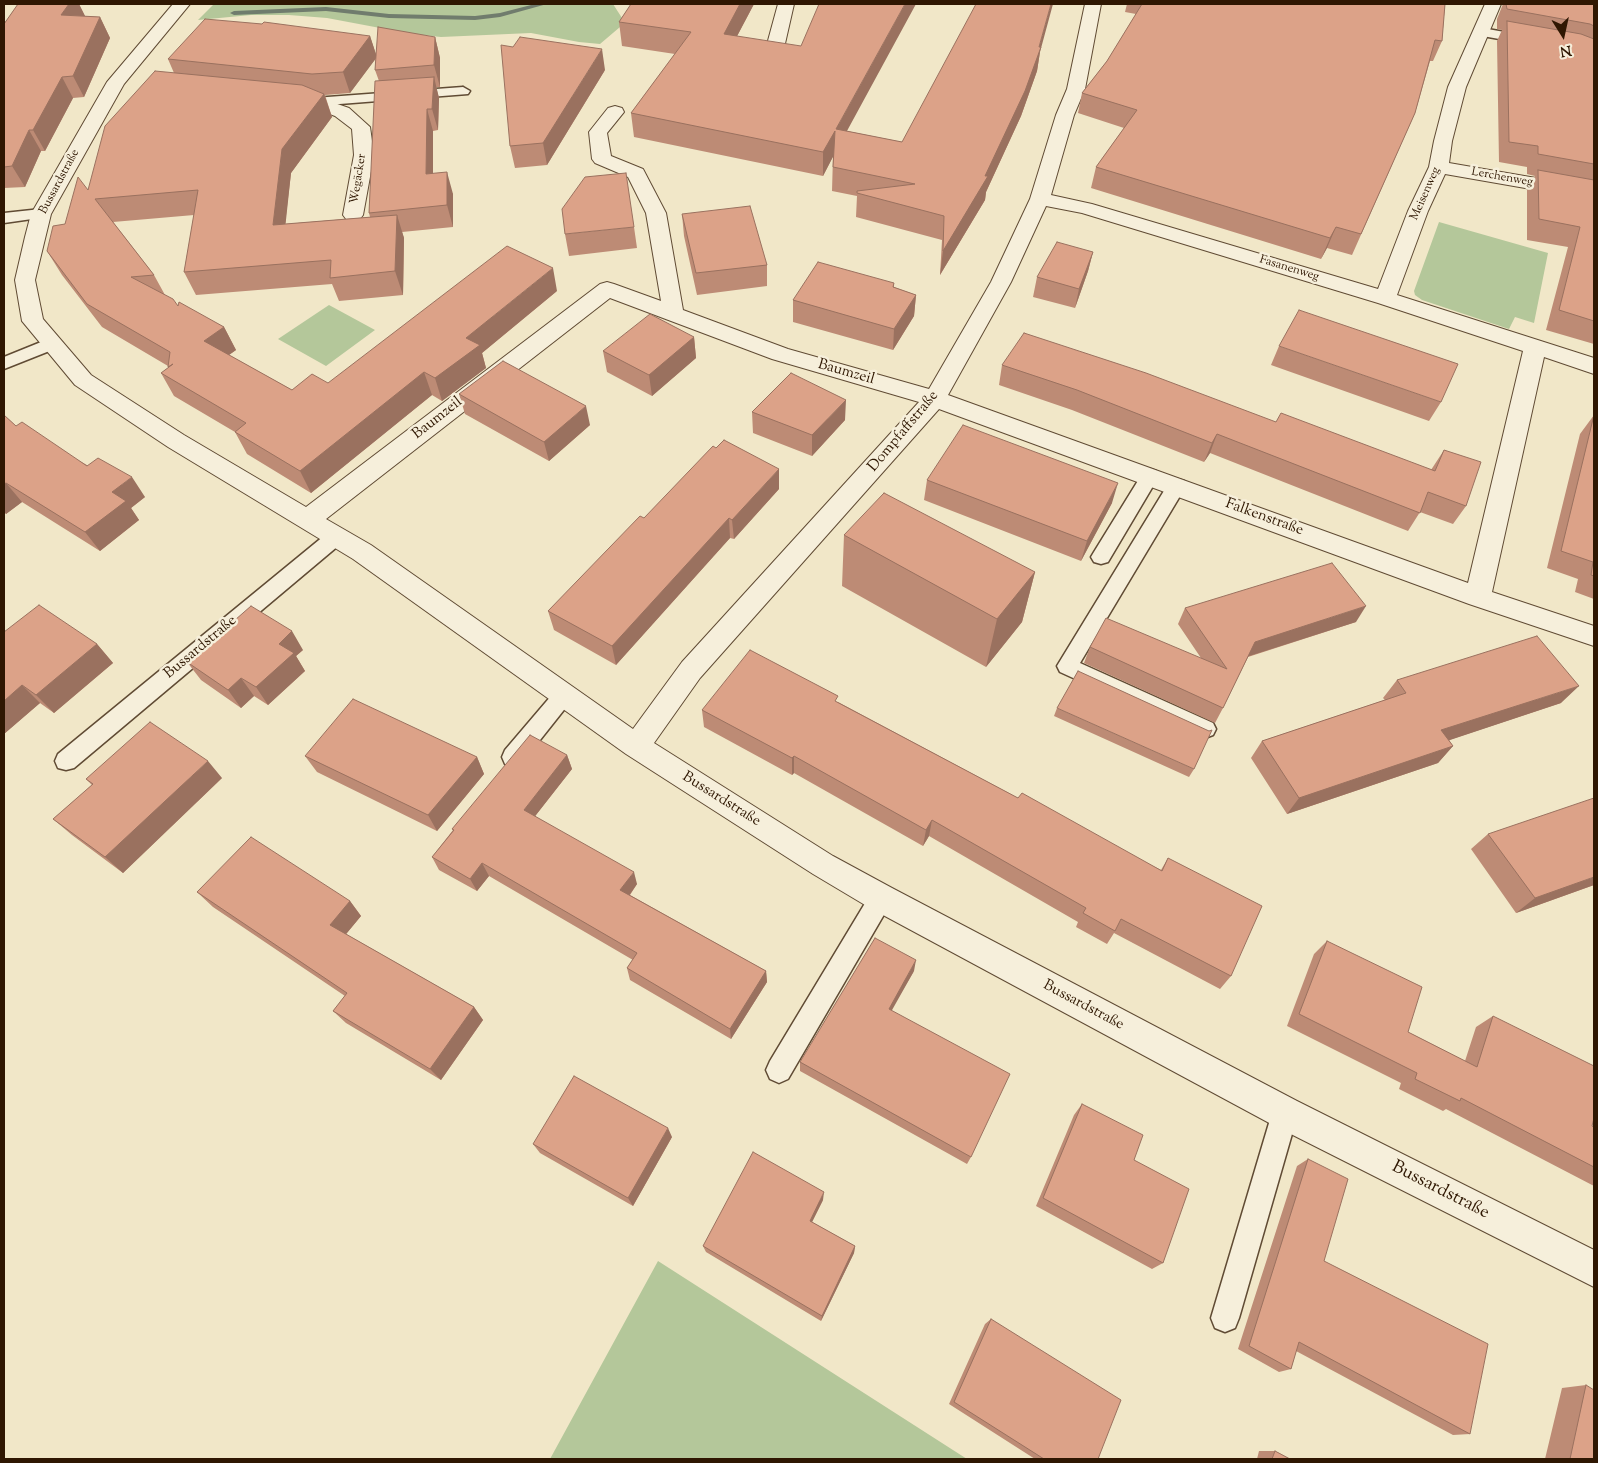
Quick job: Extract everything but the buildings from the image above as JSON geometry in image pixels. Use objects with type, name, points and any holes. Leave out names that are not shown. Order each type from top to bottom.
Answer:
[{"type":"street","name":"Bussardstraße","points":[[182,4],[116,82],[42,214],[25,280],[33,321],[83,380],[176,441],[337,536],[460,620],[636,746],[823,864],[881,898],[1286,1113],[1594,1269]]},
{"type":"street","points":[[775,48],[786,4]]},
{"type":"street","name":"Dompfaffstraße","points":[[636,746],[691,670],[935,399],[1001,282],[1040,199],[1065,115],[1076,90],[1093,4]]},
{"type":"street","name":"Meisenweg","points":[[1385,298],[1418,211],[1439,167],[1443,141],[1457,87],[1493,4]]},
{"type":"street","points":[[116,82],[136,84]]},
{"type":"street","name":"Wegäcker","points":[[275,98],[314,102],[342,112],[361,127],[364,155],[353,215]]},
{"type":"street","points":[[615,112],[598,132],[602,159],[636,173],[656,213],[673,312]]},
{"type":"street","name":"Lerchenweg","points":[[1439,167],[1594,194]]},
{"type":"street","points":[[598,180],[636,173]]},
{"type":"street","name":"Fasanenweg","points":[[1040,199],[1085,208],[1385,298],[1594,366]]},
{"type":"street","points":[[656,213],[676,211]]},
{"type":"street","name":"Baumzeil","points":[[308,519],[607,289],[673,312],[780,354],[935,399]]},
{"type":"street","points":[[1478,597],[1535,347]]},
{"type":"street","name":"Falkenstraße","points":[[935,399],[1478,597],[1594,636]]},
{"type":"lane","points":[[1482,32],[1537,42]]},
{"type":"lane","points":[[314,102],[463,91]]},
{"type":"lane","points":[[4,218],[42,214]]},
{"type":"lane","points":[[4,363],[51,344]]},
{"type":"lane","points":[[1100,557],[1150,476]]},
{"type":"lane","points":[[1177,486],[1067,666],[1205,729]]},
{"type":"lane","name":"Bussardstraße","points":[[66,761],[337,536]]},
{"type":"lane","points":[[501,772],[564,695]]},
{"type":"lane","points":[[779,1070],[881,898]]},
{"type":"lane","points":[[1225,1318],[1286,1113]]},
{"type":"green space","points":[[214,4],[613,4],[622,18],[620,27],[600,44],[531,33],[441,37],[412,34],[327,18],[289,15],[251,15],[198,20]]},
{"type":"green space","points":[[1439,222],[1548,253],[1534,323],[1515,317],[1509,329],[1422,300],[1415,295],[1414,291]]},
{"type":"green space","points":[[329,305],[375,330],[326,366],[278,339]]},
{"type":"green space","points":[[658,1261],[967,1459],[550,1459]]},
{"type":"waterway","points":[[234,13],[326,9],[389,16],[475,18],[500,15],[543,4]]}]
